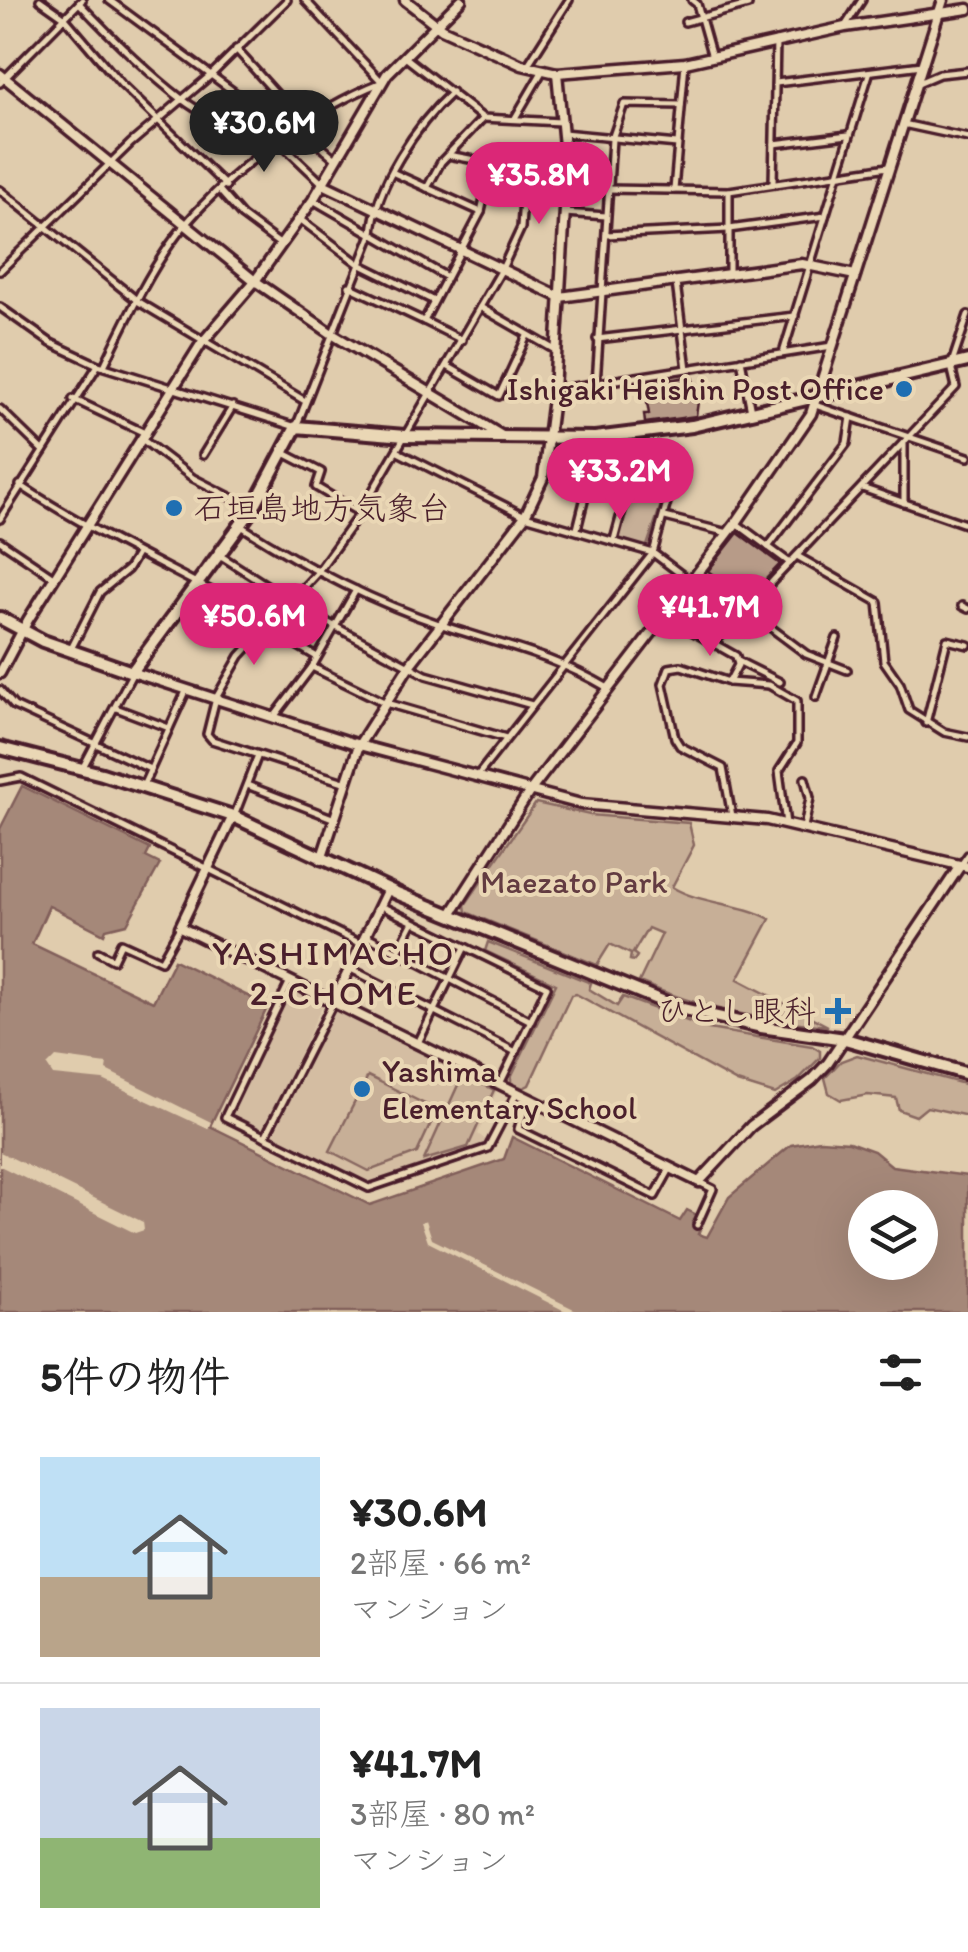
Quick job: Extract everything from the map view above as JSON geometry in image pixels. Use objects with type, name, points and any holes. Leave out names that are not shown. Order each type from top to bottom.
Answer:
[{"type":"highway","points":[[0,618],[70,652],[132,672],[221,556],[253,508],[296,427],[405,436],[595,438],[692,426],[813,402],[968,362]]},
{"type":"highway","points":[[0,748],[82,768],[234,816],[388,889],[679,1008],[760,1028],[845,1039],[968,1074]]},
{"type":"street","points":[[40,0],[64,17],[223,189],[242,216],[281,245]]},
{"type":"street","points":[[109,0],[245,100],[324,184],[560,297],[812,264],[854,275]]},
{"type":"street","points":[[0,270],[287,0]]},
{"type":"street","points":[[305,0],[382,82]]},
{"type":"street","points":[[405,0],[438,26],[527,66],[557,72],[685,63],[776,40],[968,8]]},
{"type":"street","points":[[0,672],[85,527],[204,340],[255,282],[300,219],[339,162],[382,82],[461,0]]},
{"type":"street","points":[[527,66],[569,0]]},
{"type":"street","points":[[692,0],[712,57]]},
{"type":"street","points":[[845,27],[862,0]]},
{"type":"street","points":[[451,914],[530,791],[780,464],[813,402],[834,346],[943,0]]},
{"type":"street","points":[[260,155],[238,134],[218,126],[182,100],[127,53],[81,1],[2,78],[255,282],[332,334],[502,436]]},
{"type":"street","points":[[685,22],[748,5]]},
{"type":"street","points":[[773,183],[776,40]]},
{"type":"street","points":[[236,49],[300,120],[299,128]]},
{"type":"street","points":[[405,57],[483,118],[561,122]]},
{"type":"street","points":[[674,190],[685,63]]},
{"type":"street","points":[[776,83],[924,65]]},
{"type":"street","points":[[515,118],[543,70]]},
{"type":"street","points":[[916,83],[939,74],[968,71]]},
{"type":"street","points":[[321,860],[359,745],[409,666],[525,516],[543,478],[554,390],[567,177],[557,72]]},
{"type":"street","points":[[783,354],[868,74]]},
{"type":"street","points":[[0,519],[74,399],[100,366],[184,226],[279,140],[344,98],[382,82]]},
{"type":"street","points":[[0,307],[51,344],[100,366],[296,427],[372,234],[374,209],[424,118],[452,92]]},
{"type":"street","points":[[596,384],[612,139],[624,104],[681,105]]},
{"type":"street","points":[[427,188],[448,155],[483,118]]},
{"type":"street","points":[[903,124],[968,138]]},
{"type":"street","points":[[299,128],[339,162]]},
{"type":"street","points":[[563,133],[677,144]]},
{"type":"street","points":[[774,144],[848,135]]},
{"type":"street","points":[[448,155],[567,177]]},
{"type":"street","points":[[424,321],[481,212],[492,162]]},
{"type":"street","points":[[608,189],[729,191],[889,167]]},
{"type":"street","points":[[347,783],[212,740],[207,734],[216,698],[240,656],[316,574],[360,514],[397,452],[502,271],[521,228],[525,169]]},
{"type":"street","points":[[394,173],[481,212]]},
{"type":"street","points":[[0,190],[138,302],[305,401]]},
{"type":"street","points":[[729,191],[729,274]]},
{"type":"street","points":[[313,200],[446,277]]},
{"type":"street","points":[[565,213],[606,216]]},
{"type":"street","points":[[606,235],[729,229],[825,216]]},
{"type":"street","points":[[300,219],[359,264],[434,301]]},
{"type":"street","points":[[676,282],[687,369]]},
{"type":"street","points":[[350,286],[462,340]]},
{"type":"street","points":[[480,308],[555,350]]},
{"type":"street","points":[[597,339],[795,316]]},
{"type":"street","points":[[715,642],[956,386],[951,366],[968,316]]},
{"type":"street","points":[[447,366],[500,396],[526,336]]},
{"type":"street","points":[[554,390],[834,346]]},
{"type":"street","points":[[741,360],[752,414]]},
{"type":"street","points":[[74,399],[145,437],[193,478],[253,508]]},
{"type":"street","points":[[813,402],[906,440],[968,457]]},
{"type":"street","points":[[203,455],[232,406]]},
{"type":"street","points":[[0,409],[42,450]]},
{"type":"street","points":[[768,547],[847,443],[851,416]]},
{"type":"street","points":[[577,530],[590,482],[595,438]]},
{"type":"street","points":[[904,503],[906,440]]},
{"type":"street","points":[[397,452],[525,516],[653,554],[690,581]]},
{"type":"street","points":[[284,453],[321,472],[316,487],[360,514]]},
{"type":"street","points":[[476,778],[653,554],[674,477],[590,482]]},
{"type":"street","points":[[614,540],[630,480]]},
{"type":"street","points":[[20,485],[85,527],[201,583],[270,623]]},
{"type":"street","points":[[861,488],[968,525]]},
{"type":"street","points":[[0,500],[8,506]]},
{"type":"street","points":[[665,517],[728,533]]},
{"type":"street","points":[[736,523],[790,563]]},
{"type":"street","points":[[241,526],[316,574],[440,625],[568,664],[610,690]]},
{"type":"street","points":[[0,541],[55,578]]},
{"type":"street","points":[[70,652],[100,592],[128,569],[136,554]]},
{"type":"street","points":[[221,556],[290,600]]},
{"type":"street","points":[[797,556],[878,602],[884,661],[900,684],[910,710],[944,732],[968,737]]},
{"type":"street","points":[[274,717],[312,667],[356,590]]},
{"type":"street","points":[[746,609],[806,654],[847,670]]},
{"type":"street","points":[[306,610],[426,675],[532,706]]},
{"type":"street","points":[[666,616],[780,682]]},
{"type":"street","points":[[283,637],[317,657]]},
{"type":"street","points":[[816,697],[837,638]]},
{"type":"street","points":[[926,722],[947,640],[968,644]]},
{"type":"street","points":[[729,682],[738,661]]},
{"type":"street","points":[[732,817],[723,768],[678,743],[662,678],[668,668],[681,666],[729,682],[769,685],[797,701],[796,743],[779,771],[786,824]]},
{"type":"street","points":[[312,667],[386,703],[506,738]]},
{"type":"street","points":[[82,768],[132,672],[359,745],[530,791],[624,811],[732,817],[804,827],[964,866]]},
{"type":"street","points":[[143,786],[186,689]]},
{"type":"street","points":[[0,690],[14,706],[150,769]]},
{"type":"street","points":[[116,708],[169,728]]},
{"type":"street","points":[[98,952],[113,960],[121,943],[161,961],[234,816],[258,755]]},
{"type":"street","points":[[0,781],[21,777],[531,1021]]},
{"type":"street","points":[[804,827],[810,798],[805,779]]},
{"type":"street","points":[[247,784],[335,819]]},
{"type":"street","points":[[699,1182],[751,1126],[812,1080],[845,1039],[968,855]]},
{"type":"street","points":[[265,1137],[388,889]]},
{"type":"street","points":[[385,908],[548,987],[500,1084]]},
{"type":"street","points":[[397,954],[412,922]]},
{"type":"street","points":[[180,928],[713,1189],[697,1225]]},
{"type":"street","points":[[418,1044],[465,947]]},
{"type":"street","points":[[350,968],[516,1052]]},
{"type":"street","points":[[290,981],[225,1118],[373,1188],[488,1148],[517,1092]]},
{"type":"street","points":[[528,1098],[518,1129],[655,1196],[670,1170]]},
{"type":"shaded area","points":[[22,786],[150,849],[146,857],[160,864],[127,924],[106,929],[104,934],[49,906],[32,944],[153,1002],[174,960],[268,1006],[210,1126],[370,1205],[504,1159],[512,1137],[680,1221],[687,1210],[697,1215],[693,1226],[700,1229],[698,1234],[707,1237],[729,1197],[791,1145],[820,1140],[849,1142],[874,1151],[892,1166],[968,1176],[968,1312],[0,1312],[0,829]]},
{"type":"shaded area","points":[[290,988],[323,1004],[262,1133],[228,1117]]},
{"type":"shaded area","name":"Yashima Elementary School","points":[[336,1009],[498,1088],[478,1134],[487,1141],[368,1185],[273,1137],[331,1011]]},
{"type":"green space","points":[[665,493],[646,549],[617,539],[629,494]]},
{"type":"green space","name":"Maezato Park","points":[[536,803],[590,815],[689,823],[694,845],[672,887],[770,919],[738,979],[828,1026],[732,1012],[639,982],[662,934],[648,928],[633,953],[637,956],[634,961],[630,960],[631,954],[610,944],[597,965],[466,912],[465,905]]},
{"type":"green space","points":[[488,942],[591,983],[589,989],[617,1006],[623,997],[709,1029],[812,1046],[820,1051],[820,1058],[798,1080],[775,1094],[737,1082],[576,994],[571,995],[529,1085],[523,1088],[511,1083],[511,1077],[556,984],[485,951]]},
{"type":"green space","points":[[857,1055],[968,1085],[968,1116],[927,1107],[916,1116],[899,1110],[896,1098],[868,1095],[841,1100],[829,1093],[825,1078],[841,1061]]},
{"type":"green space","points":[[463,1074],[494,1090],[468,1147],[424,1160]]},
{"type":"green space","points":[[368,1076],[437,1110],[417,1153],[369,1171],[330,1151]]},
{"type":"pier","points":[[56,1057],[107,1064],[106,1070],[211,1122],[208,1129],[103,1080],[53,1075],[47,1066]]},
{"type":"pier","points":[[0,1152],[143,1222],[144,1230],[135,1233],[0,1166]]},
{"type":"pier","points":[[426,1220],[432,1239],[580,1312],[567,1312],[428,1242],[421,1222]]},
{"type":"building","points":[[692,376],[698,402],[696,416],[645,423],[644,414],[649,414],[644,384]]},
{"type":"building","points":[[738,533],[780,564],[746,600],[708,571]]},
{"type":"place","name":"Ishigaki Heishin Post Office","points":[[904,389]]},
{"type":"place","name":"石垣島地方気象台","points":[[174,508]]},
{"type":"place","name":"ひとし眼科","points":[[838,1011]]},
{"type":"place","name":"Yashima Elementary School","points":[[362,1089]]},
{"type":"district","name":"YASHIMACHO 2-CHOME","points":[[334,973]]}]
